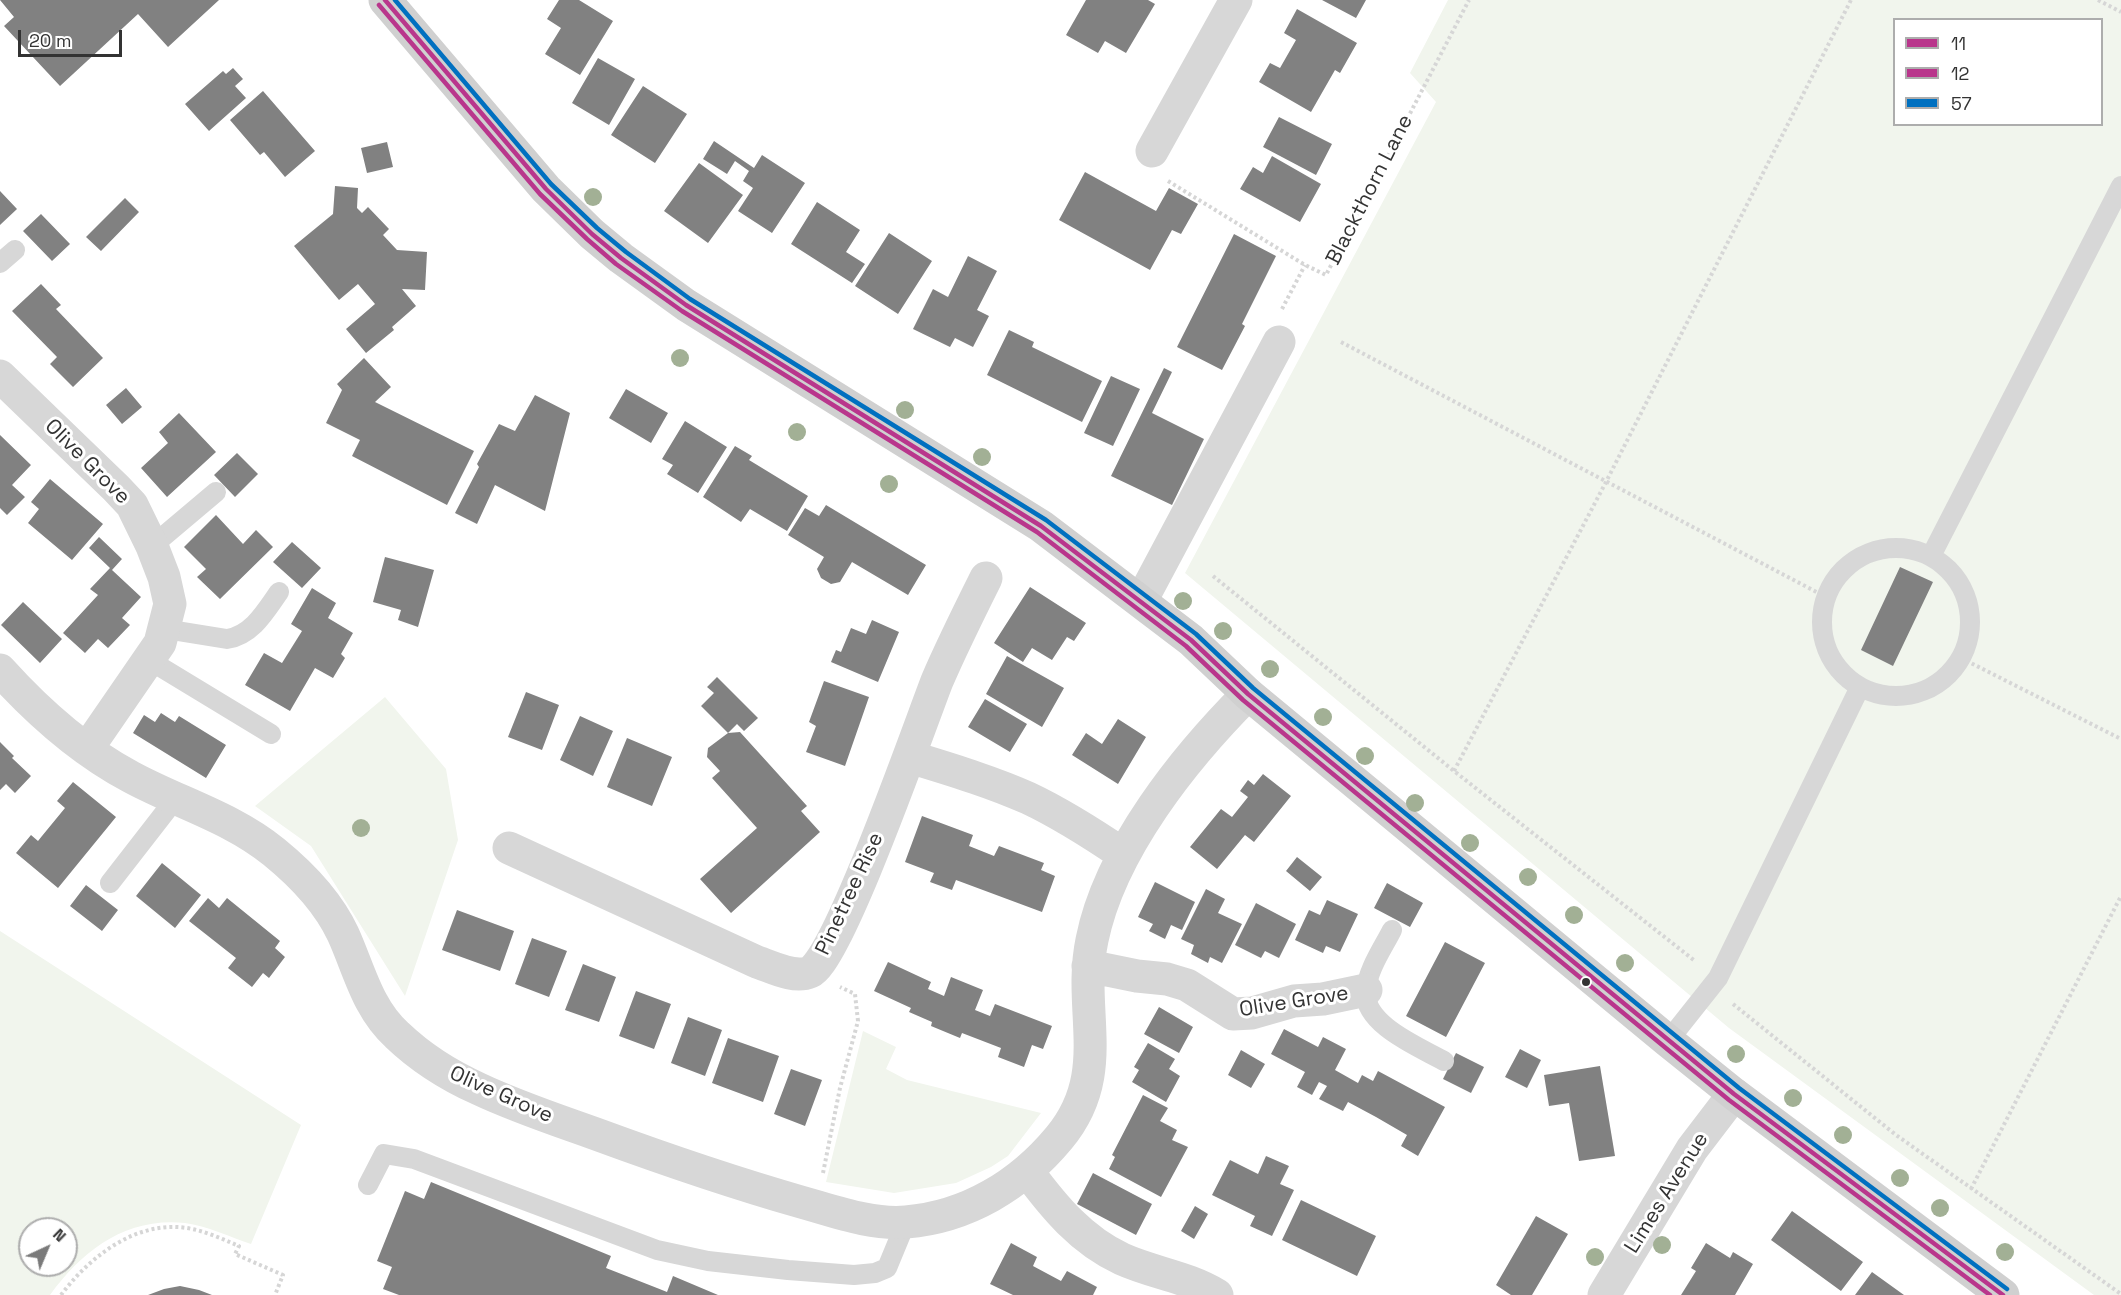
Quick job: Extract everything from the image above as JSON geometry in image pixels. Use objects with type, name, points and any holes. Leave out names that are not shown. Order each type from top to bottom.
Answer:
[{"type":"main road","points":[[385,0],[546,189],[592,234],[621,258],[686,305],[1041,526],[1191,640],[1248,694],[1312,744],[1734,1094],[2003,1295]]},
{"type":"street","points":[[1152,151],[1236,0]]},
{"type":"street","points":[[1140,601],[1279,342]]},
{"type":"street","name":"Olive Grove","points":[[0,376],[132,505],[164,577],[170,604],[160,643],[87,749]]},
{"type":"street","name":"Pinetree Rise","points":[[509,848],[757,962],[793,974],[810,972],[820,963],[832,942],[856,890],[938,680],[986,578]]},
{"type":"street","name":"Olive Grove","points":[[0,670],[18,690],[87,749],[130,777],[241,828],[294,868],[321,900],[340,928],[362,983],[383,1020],[395,1034],[447,1072],[478,1089],[637,1149],[747,1187],[877,1222],[906,1222],[969,1207],[1028,1172],[1062,1134],[1076,1113],[1086,1088],[1092,1035],[1088,966],[1092,937],[1103,902],[1124,855],[1171,784],[1211,732],[1248,694]]},
{"type":"street","points":[[909,756],[996,785],[1029,799],[1079,826],[1124,855]]},
{"type":"street","name":"Olive Grove","points":[[1088,966],[1137,976],[1167,979],[1186,985],[1233,1014],[1252,1013],[1294,1001],[1323,999],[1366,990]]},
{"type":"street","name":"Limes Avenue","points":[[1604,1295],[1692,1149],[1734,1094]]},
{"type":"street","points":[[1028,1172],[1070,1224],[1096,1243],[1121,1258],[1199,1284],[1217,1295]]},
{"type":"lane","points":[[1931,556],[2121,186]]},
{"type":"lane","points":[[0,263],[15,250]]},
{"type":"lane","points":[[152,546],[216,492]]},
{"type":"lane","points":[[1886,547],[1910,548],[1931,556],[1950,570],[1963,590],[1970,612],[1969,635],[1961,657],[1947,676],[1928,689],[1906,696],[1883,695],[1860,687],[1842,673],[1828,654],[1821,631],[1822,608],[1826,597],[1830,586],[1844,567],[1863,554],[1886,547]]},
{"type":"lane","points":[[165,629],[227,639],[237,637],[248,632],[279,592]]},
{"type":"lane","points":[[149,660],[271,734]]},
{"type":"lane","points":[[1668,1041],[1714,982],[1860,687]]},
{"type":"lane","points":[[110,884],[176,798]]},
{"type":"lane","points":[[1392,930],[1372,969],[1366,990],[1371,1012],[1391,1032],[1444,1061]]},
{"type":"lane","points":[[368,1185],[384,1154],[414,1159],[657,1250],[708,1261],[854,1275],[875,1273],[887,1268],[906,1222]]},
{"type":"path","name":"Blackthorn Lane","points":[[1279,342],[1271,332],[1305,265],[1326,275],[1469,0]]},
{"type":"path","points":[[1454,771],[1606,482],[1851,0]]},
{"type":"path","points":[[2098,0],[2121,12]]},
{"type":"path","points":[[1152,151],[1168,181],[1305,265]]},
{"type":"path","points":[[1341,342],[1826,597]]},
{"type":"path","points":[[1213,576],[1714,982],[1896,1135],[2121,1294]]},
{"type":"path","points":[[1961,657],[2121,739]]},
{"type":"path","points":[[1971,1189],[2121,896]]},
{"type":"path","points":[[810,972],[855,994],[858,1021],[840,1088],[816,1206]]},
{"type":"path","points":[[61,1295],[87,1265],[102,1253],[120,1242],[161,1227],[179,1227],[199,1231],[239,1246],[235,1254],[283,1275],[275,1295]]},
{"type":"shaded area","points":[[1448,0],[2121,0],[2121,1295],[2094,1295],[1729,1028],[1185,573],[1436,102],[1410,73]]},
{"type":"shaded area","points":[[385,697],[446,769],[458,840],[405,996],[311,846],[255,806]]},
{"type":"shaded area","points":[[0,931],[301,1125],[251,1244],[193,1224],[144,1225],[108,1240],[78,1263],[78,1217],[18,1217],[18,1277],[65,1277],[50,1295],[0,1295]]},
{"type":"shaded area","points":[[863,1031],[896,1047],[886,1069],[907,1080],[1041,1113],[1008,1156],[991,1167],[956,1183],[894,1193],[826,1182]]},
{"type":"building","points":[[0,0],[219,0],[168,47],[138,14],[60,86],[4,26],[14,17]]},
{"type":"building","points":[[559,0],[579,0],[613,21],[580,75],[545,54],[561,28],[547,19]]},
{"type":"building","points":[[1086,0],[1148,0],[1155,4],[1126,53],[1105,41],[1098,53],[1066,35]]},
{"type":"building","points":[[1322,0],[1366,0],[1356,18]]},
{"type":"building","points":[[1297,9],[1357,43],[1340,73],[1335,70],[1311,112],[1259,82],[1270,63],[1280,68],[1296,40],[1284,33]]},
{"type":"building","points":[[598,58],[635,79],[609,125],[572,103]]},
{"type":"building","points":[[233,68],[243,79],[235,86],[246,98],[209,131],[185,104],[223,71],[226,74]]},
{"type":"building","points":[[643,86],[687,114],[655,163],[611,135]]},
{"type":"building","points":[[263,91],[315,151],[285,177],[264,152],[260,155],[230,120]]},
{"type":"building","points":[[1279,117],[1332,144],[1316,175],[1263,147]]},
{"type":"building","points":[[714,141],[754,168],[762,155],[805,183],[772,233],[738,211],[753,188],[743,181],[749,171],[735,161],[727,174],[703,159]]},
{"type":"building","points":[[387,142],[393,167],[367,173],[361,148]]},
{"type":"building","points":[[1272,156],[1321,184],[1300,222],[1240,189],[1253,167],[1263,173]]},
{"type":"building","points":[[699,163],[743,195],[708,243],[664,211]]},
{"type":"building","points":[[1085,172],[1156,211],[1169,188],[1198,204],[1181,234],[1172,230],[1150,270],[1059,220]]},
{"type":"building","points":[[335,186],[358,188],[357,208],[362,213],[368,207],[389,229],[383,235],[397,250],[427,252],[425,290],[402,289],[416,306],[392,327],[394,330],[366,353],[346,329],[375,304],[358,284],[339,300],[294,246],[333,214]]},
{"type":"building","points":[[0,191],[17,209],[0,225]]},
{"type":"building","points":[[125,198],[139,212],[101,251],[86,237]]},
{"type":"building","points":[[817,202],[860,230],[846,252],[865,264],[852,283],[791,244]]},
{"type":"building","points":[[41,214],[70,244],[52,261],[23,231]]},
{"type":"building","points":[[889,233],[932,261],[898,314],[855,286]]},
{"type":"building","points":[[1234,234],[1276,256],[1242,324],[1245,326],[1222,370],[1177,347]]},
{"type":"building","points":[[968,256],[997,271],[977,310],[989,316],[973,347],[955,338],[950,347],[913,329],[933,289],[948,297]]},
{"type":"building","points":[[41,284],[61,305],[56,309],[103,358],[73,387],[50,364],[57,357],[12,311]]},
{"type":"building","points":[[1009,330],[1034,342],[1032,347],[1102,381],[1082,422],[987,375]]},
{"type":"building","points":[[364,358],[391,387],[375,402],[474,451],[447,505],[352,456],[360,440],[326,423],[342,390],[337,384]]},
{"type":"building","points":[[1164,368],[1172,372],[1152,413],[1204,439],[1172,505],[1111,476]]},
{"type":"building","points":[[1111,376],[1140,389],[1113,446],[1084,433]]},
{"type":"building","points":[[126,388],[142,407],[122,424],[106,405]]},
{"type":"building","points":[[626,389],[668,413],[651,443],[609,418]]},
{"type":"building","points":[[535,395],[570,413],[545,511],[495,485],[477,524],[455,513],[479,467],[477,464],[499,424],[515,431]]},
{"type":"building","points":[[179,413],[216,452],[167,497],[141,468],[168,443],[159,432]]},
{"type":"building","points":[[685,421],[727,447],[698,493],[667,474],[673,465],[662,459]]},
{"type":"building","points":[[0,435],[31,465],[12,485],[25,497],[7,515],[0,508]]},
{"type":"building","points":[[735,446],[752,456],[749,460],[808,496],[787,531],[750,509],[741,522],[703,497]]},
{"type":"building","points":[[237,453],[258,474],[235,497],[214,475]]},
{"type":"building","points":[[50,479],[103,524],[72,560],[28,523],[39,509],[31,502]]},
{"type":"building","points":[[826,505],[926,565],[908,595],[852,562],[840,582],[831,584],[821,578],[817,569],[824,557],[788,535],[805,508],[819,516]]},
{"type":"building","points":[[216,515],[243,544],[256,530],[273,547],[220,599],[197,577],[206,569],[184,547]]},
{"type":"building","points":[[99,537],[122,559],[112,570],[141,597],[122,618],[130,625],[108,648],[98,639],[85,653],[63,633],[98,595],[90,589],[110,568],[89,548]]},
{"type":"building","points":[[292,542],[321,568],[302,588],[273,562]]},
{"type":"building","points":[[385,557],[434,570],[418,627],[398,620],[401,610],[373,602]]},
{"type":"building","points":[[1900,567],[1933,582],[1893,666],[1861,650]]},
{"type":"building","points":[[1030,587],[1086,623],[1074,641],[1067,637],[1052,660],[1032,648],[1023,662],[994,643]]},
{"type":"building","points":[[312,588],[336,603],[328,618],[353,633],[341,654],[345,658],[333,678],[315,668],[290,711],[245,685],[264,653],[282,663],[302,631],[291,624]]},
{"type":"building","points":[[23,602],[62,639],[40,663],[1,625]]},
{"type":"building","points":[[872,620],[899,632],[878,682],[831,662],[836,650],[841,652],[851,628],[866,634]]},
{"type":"building","points":[[1007,656],[1064,688],[1042,727],[986,694]]},
{"type":"building","points":[[717,677],[758,718],[744,731],[737,724],[728,733],[701,706],[714,693],[707,687]]},
{"type":"building","points":[[824,681],[869,697],[845,766],[806,752],[816,726],[809,722]]},
{"type":"building","points":[[526,692],[559,705],[542,750],[508,737]]},
{"type":"building","points":[[985,699],[1027,724],[1010,752],[968,727]]},
{"type":"building","points":[[161,713],[175,722],[179,716],[226,745],[206,778],[133,733],[144,715],[155,722]]},
{"type":"building","points":[[580,716],[613,731],[593,776],[560,760]]},
{"type":"building","points":[[1118,719],[1146,737],[1118,784],[1072,755],[1086,733],[1102,744]]},
{"type":"building","points":[[740,732],[807,806],[801,811],[820,832],[731,913],[700,879],[757,828],[712,778],[720,771],[707,757],[708,748],[728,733]]},
{"type":"building","points":[[627,738],[672,757],[652,806],[607,787]]},
{"type":"building","points":[[0,742],[14,756],[12,758],[31,776],[15,793],[6,784],[0,790]]},
{"type":"building","points":[[1263,774],[1291,796],[1254,842],[1245,835],[1217,869],[1190,847],[1221,809],[1232,817],[1248,797],[1240,791],[1248,780],[1254,785]]},
{"type":"building","points":[[73,782],[116,817],[58,888],[16,853],[31,835],[38,841],[65,808],[57,801]]},
{"type":"building","points":[[922,816],[973,835],[969,846],[994,856],[999,846],[1044,863],[1041,870],[1055,876],[1042,912],[956,880],[952,890],[930,882],[934,873],[905,862]]},
{"type":"building","points":[[1297,857],[1322,877],[1310,891],[1286,871]]},
{"type":"building","points":[[162,863],[201,895],[175,928],[136,896]]},
{"type":"building","points":[[1155,882],[1195,902],[1182,930],[1171,925],[1165,939],[1149,931],[1153,924],[1138,917]]},
{"type":"building","points":[[1387,883],[1423,903],[1410,927],[1374,908]]},
{"type":"building","points":[[86,885],[118,910],[102,931],[70,906]]},
{"type":"building","points":[[1206,889],[1225,899],[1218,913],[1242,924],[1222,963],[1210,957],[1208,963],[1191,954],[1194,945],[1181,939]]},
{"type":"building","points":[[208,898],[219,908],[227,898],[280,941],[275,948],[285,957],[269,978],[263,973],[252,987],[228,968],[236,958],[189,921]]},
{"type":"building","points":[[1327,900],[1358,914],[1340,952],[1326,946],[1323,953],[1295,940],[1309,910],[1320,915]]},
{"type":"building","points":[[1256,903],[1296,924],[1279,958],[1265,951],[1261,958],[1235,945]]},
{"type":"building","points":[[457,910],[514,931],[500,971],[442,950]]},
{"type":"building","points":[[532,938],[567,951],[549,997],[515,984]]},
{"type":"building","points":[[1445,942],[1485,963],[1446,1037],[1406,1016]]},
{"type":"building","points":[[888,962],[931,982],[928,989],[944,996],[951,977],[983,990],[975,1010],[990,1016],[995,1004],[1052,1026],[1043,1049],[1032,1045],[1024,1067],[998,1057],[1001,1048],[962,1033],[960,1038],[931,1026],[932,1022],[909,1012],[911,1008],[874,991]]},
{"type":"building","points":[[583,964],[616,977],[599,1022],[565,1010]]},
{"type":"building","points":[[636,991],[671,1004],[654,1049],[619,1036]]},
{"type":"building","points":[[1159,1007],[1193,1027],[1179,1053],[1144,1034]]},
{"type":"building","points":[[688,1017],[722,1030],[705,1076],[671,1063]]},
{"type":"building","points":[[1284,1029],[1318,1047],[1323,1037],[1346,1049],[1335,1070],[1358,1083],[1362,1075],[1373,1081],[1378,1071],[1445,1107],[1418,1156],[1401,1146],[1407,1135],[1376,1117],[1348,1102],[1343,1111],[1319,1099],[1327,1086],[1319,1082],[1312,1095],[1297,1087],[1305,1072],[1271,1054]]},
{"type":"building","points":[[728,1038],[779,1056],[763,1102],[712,1083]]},
{"type":"building","points":[[1148,1043],[1175,1059],[1169,1069],[1180,1076],[1166,1102],[1132,1082],[1139,1070],[1134,1067]]},
{"type":"building","points":[[1520,1049],[1541,1060],[1527,1088],[1505,1077]]},
{"type":"building","points":[[1241,1050],[1265,1064],[1251,1088],[1228,1075]]},
{"type":"building","points":[[1456,1053],[1484,1067],[1471,1093],[1443,1079]]},
{"type":"building","points":[[1600,1066],[1615,1156],[1579,1161],[1569,1103],[1549,1106],[1544,1075]]},
{"type":"building","points":[[791,1069],[822,1080],[805,1126],[774,1114]]},
{"type":"building","points":[[1143,1095],[1168,1108],[1160,1121],[1177,1130],[1172,1140],[1188,1147],[1161,1197],[1109,1169],[1115,1157],[1112,1155]]},
{"type":"building","points":[[1266,1156],[1289,1166],[1280,1184],[1294,1190],[1272,1236],[1250,1226],[1255,1216],[1212,1195],[1230,1160],[1258,1174]]},
{"type":"building","points":[[1093,1173],[1152,1204],[1136,1235],[1077,1204]]},
{"type":"building","points":[[431,1182],[611,1256],[606,1268],[667,1292],[673,1276],[718,1295],[399,1295],[383,1289],[392,1267],[377,1261],[405,1191],[424,1199]]},
{"type":"building","points":[[1301,1200],[1376,1236],[1357,1276],[1282,1240]]},
{"type":"building","points":[[1195,1206],[1208,1214],[1194,1239],[1181,1231]]},
{"type":"building","points":[[1792,1211],[1863,1262],[1841,1291],[1771,1240]]},
{"type":"building","points":[[1536,1216],[1568,1234],[1532,1295],[1511,1295],[1496,1285]]},
{"type":"building","points":[[1011,1243],[1037,1257],[1033,1266],[1061,1281],[1067,1271],[1097,1287],[1093,1295],[1013,1295],[990,1284]]},
{"type":"building","points":[[1706,1243],[1730,1258],[1733,1252],[1753,1264],[1735,1295],[1681,1295],[1696,1271],[1691,1268]]},
{"type":"building","points":[[1872,1272],[1904,1295],[1855,1295]]},
{"type":"building","points":[[180,1286],[212,1295],[148,1295],[164,1289]]},
{"type":"transit line","name":"11","points":[[385,0],[546,189],[592,234],[621,258],[686,305],[1041,526],[1191,640],[1248,694],[1734,1094],[2003,1295]]},
{"type":"transit line","name":"57","points":[[395,0],[551,184],[626,252],[690,299],[1046,520],[1196,634],[1253,688],[1739,1088],[2007,1289]]},
{"type":"transit line","name":"12","points":[[379,5],[540,194],[616,264],[682,311],[1037,532],[1186,646],[1243,700],[1729,1100],[1990,1295]]}]
